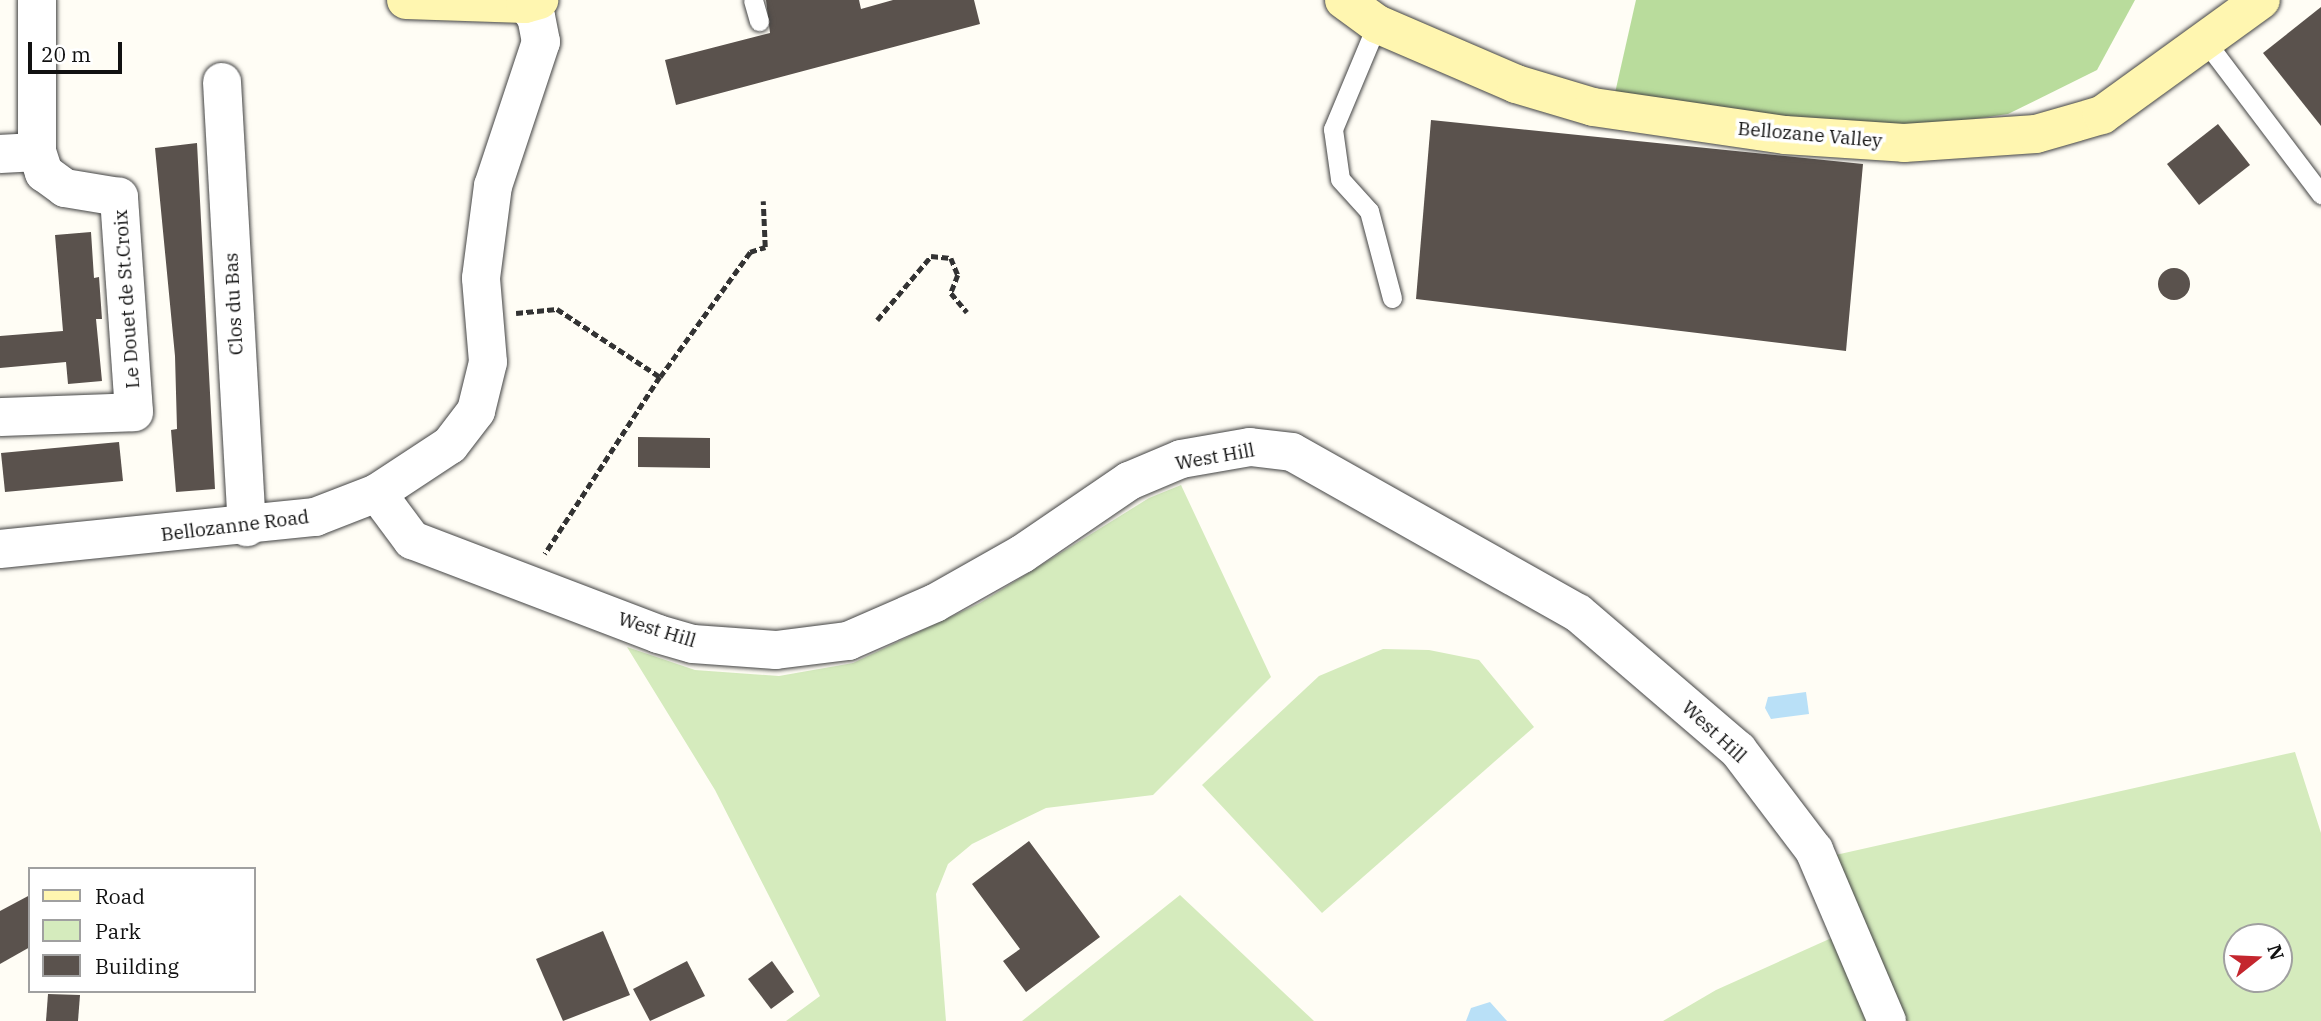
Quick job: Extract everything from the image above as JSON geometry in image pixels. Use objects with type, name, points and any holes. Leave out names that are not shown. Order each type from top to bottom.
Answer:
[{"type":"street","name":"Le Douet de St.Croix","points":[[0,417],[134,412],[120,197],[65,188],[18,153],[37,0]]},
{"type":"street","points":[[406,0],[529,1]]},
{"type":"street","name":"Bellozane Valley","points":[[1344,0],[1377,24],[1516,84],[1593,107],[1785,135],[1904,143],[2036,134],[2102,115],[2233,15]]},
{"type":"street","name":"Bellozanne Road","points":[[0,549],[247,527],[315,517],[377,493],[450,445],[476,411],[488,362],[481,278],[493,186],[541,42],[536,17],[529,1]]},
{"type":"street","name":"Clos du Bas","points":[[222,82],[247,527]]},
{"type":"street","name":"West Hill","points":[[377,493],[412,540],[658,634],[693,644],[776,650],[848,641],[935,603],[1022,554],[1129,481],[1181,459],[1250,447],[1292,452],[1578,613],[1738,750],[1814,850],[1887,1021]]},
{"type":"lane","points":[[752,0],[760,21]]},
{"type":"lane","points":[[2233,15],[2321,194]]},
{"type":"lane","points":[[1377,24],[1333,129],[1340,179],[1368,211],[1392,298]]},
{"type":"path","points":[[543,558],[660,377],[750,252],[765,247],[763,201]]},
{"type":"path","points":[[877,320],[931,256],[951,258],[958,275],[951,293],[967,312]]},
{"type":"path","points":[[484,317],[557,309],[660,377]]},
{"type":"green space","points":[[1636,0],[2135,0],[2097,70],[2008,114],[1925,126],[1780,123],[1615,93]]},
{"type":"green space","points":[[1181,485],[1271,677],[1153,795],[1046,808],[972,844],[948,864],[936,894],[946,1021],[786,1021],[820,996],[715,790],[627,647],[695,670],[779,676],[853,663],[980,603],[1149,498]]},
{"type":"green space","points":[[1383,649],[1429,650],[1479,660],[1534,727],[1322,913],[1202,785],[1319,676]]},
{"type":"green space","points":[[2295,752],[2321,833],[2321,1021],[1899,1021],[1831,856]]},
{"type":"green space","points":[[1180,895],[1314,1021],[1022,1021]]},
{"type":"green space","points":[[1836,936],[1870,1021],[1663,1021],[1716,990]]},
{"type":"water","points":[[1806,692],[1809,714],[1771,719],[1765,708],[1768,697]]},
{"type":"water","points":[[1490,1002],[1507,1021],[1466,1021],[1471,1008]]},
{"type":"building","points":[[766,0],[859,0],[861,9],[893,0],[974,0],[980,24],[676,105],[665,60],[770,33]]},
{"type":"building","points":[[2321,7],[2321,126],[2263,53]]},
{"type":"building","points":[[1431,120],[1863,164],[1846,351],[1416,299]]},
{"type":"building","points":[[2218,124],[2250,165],[2199,205],[2167,164]]},
{"type":"building","points":[[197,143],[215,489],[176,492],[171,430],[177,429],[175,356],[155,148]]},
{"type":"building","points":[[91,232],[94,278],[99,277],[102,319],[96,319],[102,381],[68,384],[66,362],[0,368],[0,336],[63,331],[55,235]]},
{"type":"building","points":[[2174,268],[2186,272],[2190,284],[2186,296],[2174,300],[2162,296],[2158,284],[2162,272]]},
{"type":"building","points":[[638,437],[710,438],[710,468],[638,467]]},
{"type":"building","points":[[119,442],[123,481],[5,492],[1,453]]},
{"type":"building","points":[[1029,841],[1100,937],[1026,992],[1003,961],[1020,949],[972,884]]},
{"type":"building","points":[[28,896],[28,948],[0,964],[0,911]]},
{"type":"building","points":[[603,931],[630,995],[563,1021],[536,959]]},
{"type":"building","points":[[687,961],[705,996],[650,1021],[633,989]]},
{"type":"building","points":[[772,961],[794,992],[771,1009],[748,979]]},
{"type":"building","points":[[48,994],[80,995],[78,1021],[46,1021]]}]
